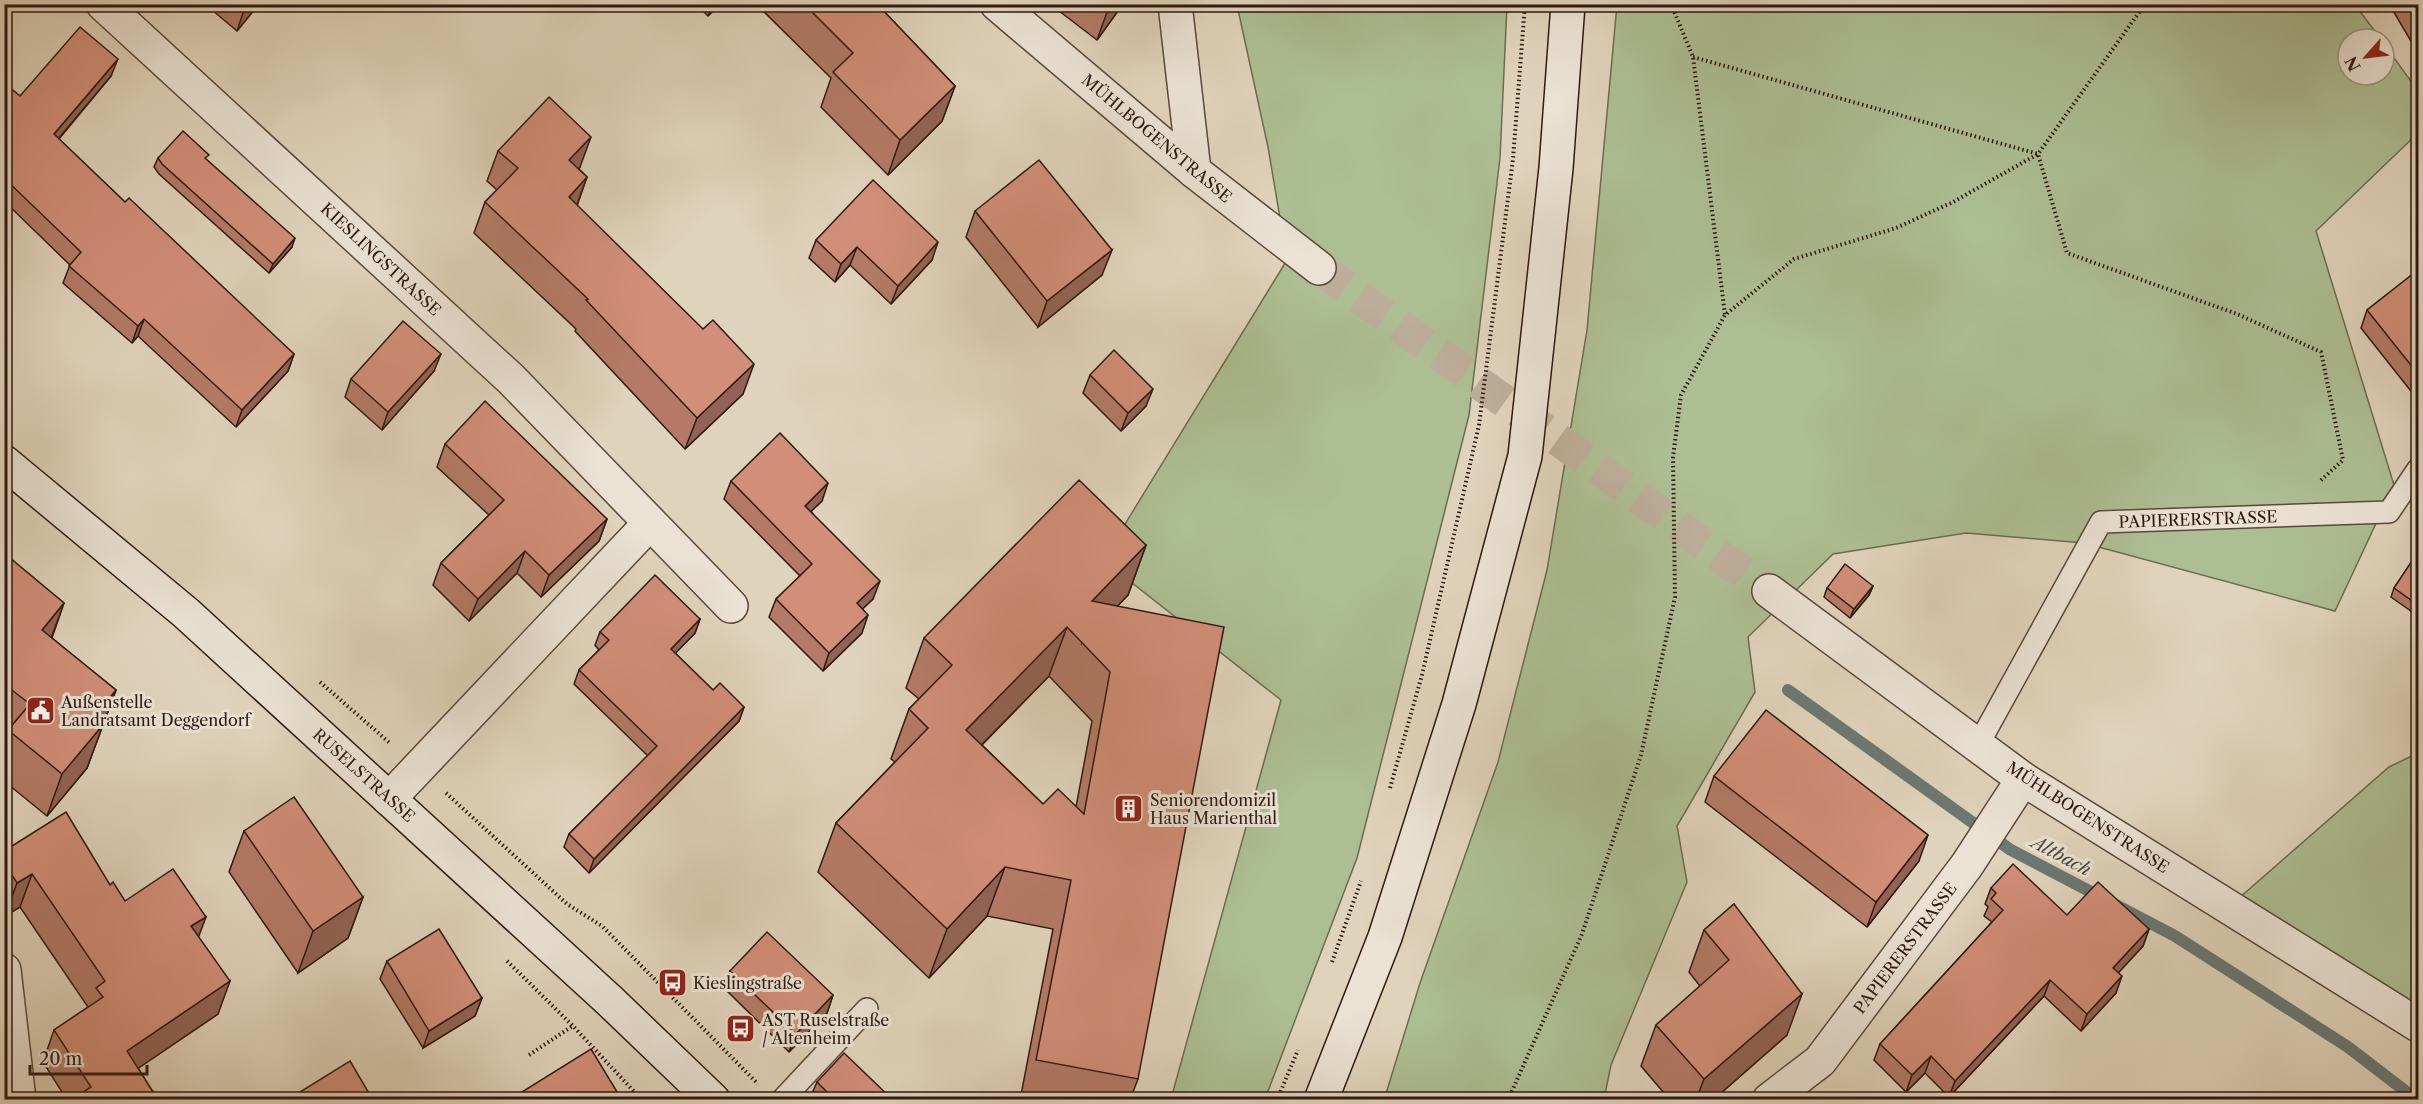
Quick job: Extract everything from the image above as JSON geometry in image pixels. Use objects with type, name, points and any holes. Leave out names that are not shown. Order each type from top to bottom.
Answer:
[{"type":"street","name":"KIESLINGSTRASSE","points":[[103,4],[511,380],[731,606]]},
{"type":"street","name":"MÜHLBOGENSTRASSE","points":[[997,4],[1194,171],[1319,268]]},
{"type":"street","points":[[1175,4],[1194,171]]},
{"type":"street","points":[[1321,1100],[1392,915],[1459,704],[1525,456],[1556,168],[1568,4]]},
{"type":"street","name":"RUSELSTRASSE","points":[[4,462],[186,613],[610,1001],[713,1100]]},
{"type":"street","points":[[389,798],[649,524]]},
{"type":"street","name":"MÜHLBOGENSTRASSE","points":[[1769,591],[2023,779],[2418,1024]]},
{"type":"street","name":"PAPIERERSTRASSE","points":[[1769,1100],[1820,1061],[1967,865],[2023,779]]},
{"type":"street","points":[[4,970],[20,1100]]},
{"type":"lane","name":"PAPIERERSTRASSE","points":[[1978,744],[2101,522],[2389,512],[2418,469]]},
{"type":"lane","points":[[774,1095],[867,1009]]},
{"type":"path","points":[[1387,800],[1422,675],[1479,425],[1513,159],[1525,4]]},
{"type":"path","points":[[1671,4],[1693,57],[1725,315]]},
{"type":"path","points":[[1508,1100],[1582,934],[1641,755],[1675,597],[1673,457],[1681,395],[1725,315],[1794,259],[1896,228],[1953,202],[2038,154],[2145,4]]},
{"type":"path","points":[[1693,57],[2038,154]]},
{"type":"path","points":[[2038,154],[2067,253],[2237,314],[2321,352],[2343,460],[2284,516]]},
{"type":"path","points":[[456,802],[567,904],[602,926],[774,1095]]},
{"type":"path","points":[[1332,964],[1362,877]]},
{"type":"path","points":[[530,1055],[610,1001]]},
{"type":"path","points":[[573,1026],[642,1100]]},
{"type":"path","points":[[1278,1100],[1299,1048]]},
{"type":"green space","points":[[1237,5],[1507,5],[1500,158],[1469,415],[1357,858],[1265,1099],[1171,1099],[1281,700],[1103,560],[1287,260],[1268,147]]},
{"type":"green space","points":[[1617,5],[2355,5],[2372,27],[2336,27],[2336,87],[2396,87],[2396,61],[2418,91],[2418,133],[2316,231],[2394,485],[2335,611],[2084,543],[1966,533],[1833,554],[1748,637],[1755,692],[1677,826],[1687,882],[1611,1065],[1604,1099],[1384,1100],[1420,983],[1498,762],[1547,570],[1587,330]]},
{"type":"green space","points":[[2418,753],[2418,1014],[2238,899],[2389,767]]},
{"type":"building","points":[[804,4],[877,4],[955,86],[900,140],[833,72],[853,53]]},
{"type":"building","points":[[2407,4],[2418,4],[2418,24]]},
{"type":"building","points":[[80,27],[118,59],[54,134],[125,202],[129,198],[294,354],[242,410],[144,319],[138,326],[69,266],[81,252],[4,178],[4,83],[20,96]]},
{"type":"building","points":[[549,97],[591,137],[569,160],[587,177],[569,197],[703,329],[713,320],[754,364],[697,418],[586,300],[588,299],[485,202],[518,168],[498,151]]},
{"type":"building","points":[[183,131],[209,155],[205,158],[295,238],[273,264],[162,164],[158,158]]},
{"type":"building","points":[[1039,160],[1112,250],[1047,301],[975,211]]},
{"type":"building","points":[[873,180],[938,242],[898,286],[857,247],[841,264],[816,240]]},
{"type":"building","points":[[2418,270],[2418,374],[2367,310]]},
{"type":"building","points":[[403,321],[441,354],[388,412],[351,379]]},
{"type":"building","points":[[1114,350],[1153,389],[1128,413],[1090,375]]},
{"type":"building","points":[[485,401],[607,519],[549,575],[525,551],[478,599],[441,563],[504,500],[445,444]]},
{"type":"building","points":[[780,433],[828,483],[805,506],[880,581],[857,603],[868,615],[829,653],[776,599],[812,564],[731,481]]},
{"type":"building","name":"Seniorendomizil Haus Marienthal","points":[[1079,480],[1146,545],[1092,601],[1224,627],[1138,1079],[1036,1060],[1071,880],[1005,867],[947,929],[836,823],[928,728],[909,709],[952,665],[924,638]],"holes":[[[1067,627],[1110,672],[1084,814],[1058,789],[1043,804],[966,730]]]},
{"type":"building","points":[[2418,552],[2418,605],[2394,588]]},
{"type":"building","points":[[4,553],[64,603],[42,630],[116,690],[93,718],[102,726],[62,774],[8,730],[30,704],[4,684]]},
{"type":"building","points":[[1845,564],[1873,586],[1854,609],[1827,588]]},
{"type":"building","points":[[655,575],[700,619],[671,649],[713,690],[720,683],[744,707],[594,859],[569,834],[657,746],[579,670],[609,640],[600,632]]},
{"type":"building","points":[[1766,710],[1928,835],[1876,902],[1714,776]]},
{"type":"building","points":[[294,797],[363,897],[313,931],[244,831]]},
{"type":"building","points":[[66,812],[110,885],[113,882],[125,901],[173,869],[206,917],[191,926],[230,981],[127,1051],[153,1092],[141,1100],[71,1100],[91,1087],[54,1030],[103,997],[96,988],[105,981],[32,874],[17,883],[4,863],[4,851]]},
{"type":"building","points":[[2013,864],[2067,915],[2098,882],[2149,929],[2113,968],[2122,976],[2087,1014],[2050,980],[1955,1081],[1931,1056],[1912,1075],[1880,1044],[2003,910],[1991,899],[1996,893],[1991,888]]},
{"type":"building","points":[[1734,904],[1802,994],[1704,1079],[1656,1025],[1729,960],[1704,930]]},
{"type":"building","points":[[439,929],[482,998],[429,1031],[387,961]]},
{"type":"building","points":[[767,932],[833,995],[796,1034],[730,971]]},
{"type":"building","points":[[591,1049],[622,1100],[509,1100]]},
{"type":"building","points":[[844,1053],[893,1100],[835,1100],[817,1082]]},
{"type":"building","points":[[350,1061],[373,1100],[287,1100]]},
{"type":"waterway","name":"Altbach","points":[[1788,690],[2011,850],[2175,936],[2348,1047],[2417,1100]]},
{"type":"tunnel","points":[[1319,268],[1769,591]]},
{"type":"place","name":"Außenstelle Landratsamt Deggendorf","points":[[40,711]]},
{"type":"place","name":"Seniorendomizil Haus Marienthal","points":[[1129,809]]},
{"type":"place","name":"Kieslingstraße","points":[[672,983]]},
{"type":"place","name":"AST Ruselstraße / Altenheim","points":[[741,1029]]}]
